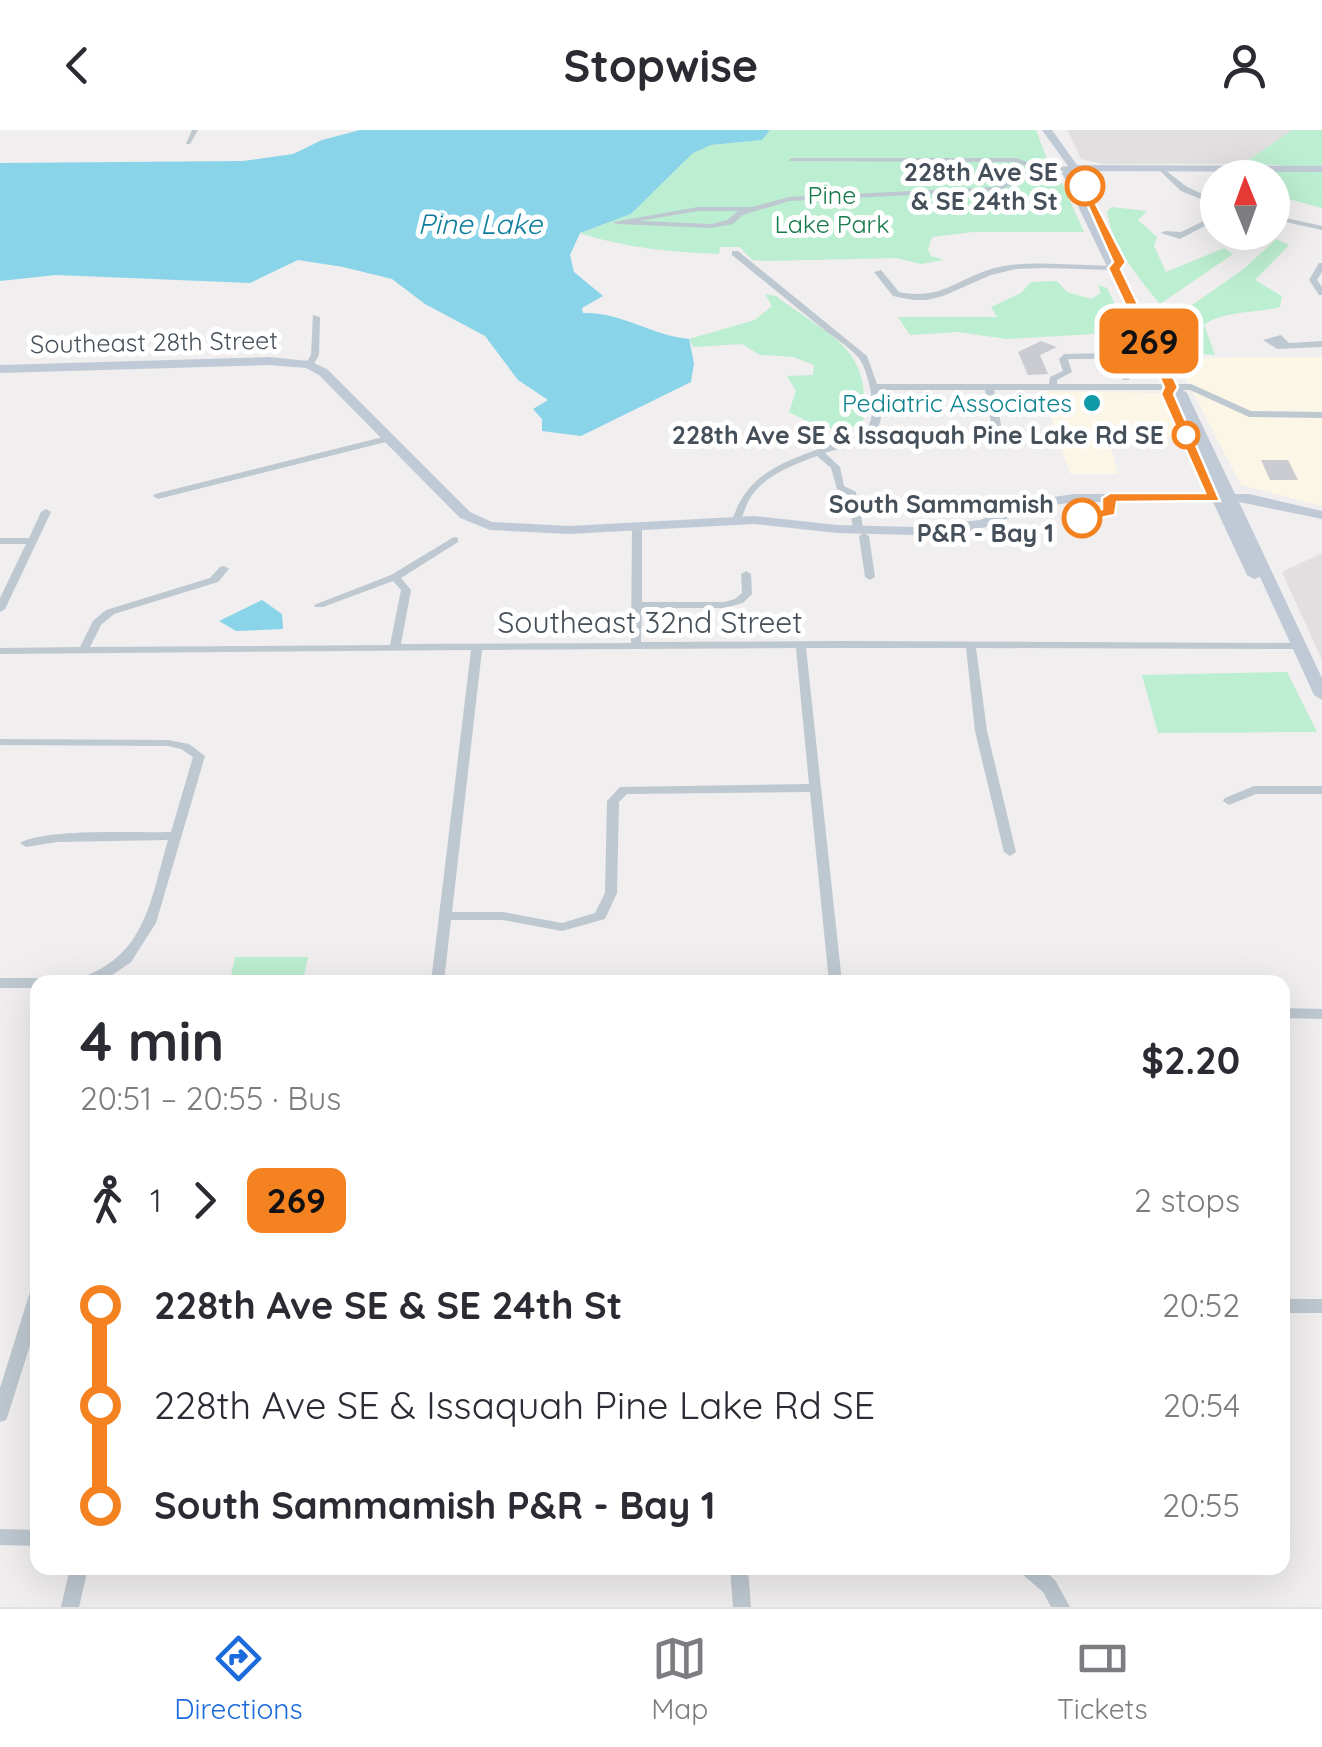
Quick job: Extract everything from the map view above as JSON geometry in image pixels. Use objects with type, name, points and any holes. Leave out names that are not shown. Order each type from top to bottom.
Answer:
[{"type":"street","points":[[188,143],[195,130]]},
{"type":"street","points":[[1047,130],[1071,168]]},
{"type":"street","points":[[1057,130],[1064,155]]},
{"type":"street","points":[[792,160],[1016,160],[1044,170]]},
{"type":"street","points":[[878,272],[896,294],[918,297],[948,294],[1002,269],[1114,268],[1120,262],[1067,174],[1071,168]]},
{"type":"street","points":[[750,209],[698,209],[616,222],[712,226],[750,209],[789,199],[994,189],[1010,185],[1023,172],[1044,170],[1322,168]]},
{"type":"street","points":[[1161,169],[1184,189],[1200,196]]},
{"type":"street","points":[[1290,222],[1322,228]]},
{"type":"street","points":[[1180,234],[1200,225]]},
{"type":"street","points":[[735,253],[859,353],[874,387],[876,419],[872,429],[751,486],[739,505],[737,521]]},
{"type":"street","points":[[1322,265],[1312,280],[1322,292]]},
{"type":"street","points":[[1114,268],[1171,387],[1168,394],[1299,638],[1322,695]]},
{"type":"street","points":[[316,317],[315,354],[309,365],[323,372],[472,520],[502,528],[637,528],[737,521],[861,533],[954,534],[1057,499],[1272,501],[1322,515]]},
{"type":"street","points":[[1109,339],[1126,378]]},
{"type":"street","points":[[1286,345],[1322,344]]},
{"type":"street","points":[[1053,387],[1053,378],[1068,372],[1063,359],[1067,356],[1116,356]]},
{"type":"street","name":"Southeast 28th Street","points":[[0,369],[269,362],[309,365]]},
{"type":"street","points":[[874,387],[1171,387],[1202,389],[1249,414],[1322,415]]},
{"type":"street","points":[[989,387],[998,438],[990,444]]},
{"type":"street","points":[[158,496],[386,438]]},
{"type":"street","points":[[820,454],[835,466],[840,487],[853,494]]},
{"type":"street","points":[[0,609],[46,512]]},
{"type":"street","points":[[856,514],[870,576]]},
{"type":"street","points":[[636,647],[637,528]]},
{"type":"street","points":[[0,540],[31,540]]},
{"type":"street","points":[[319,605],[395,577],[454,540]]},
{"type":"street","points":[[84,649],[97,623],[110,612],[214,580],[224,569]]},
{"type":"street","points":[[637,605],[733,604],[747,594],[746,574]]},
{"type":"street","points":[[395,577],[406,590],[396,648]]},
{"type":"street","name":"Southeast 32nd Street","points":[[0,651],[1299,646]]},
{"type":"street","points":[[801,647],[835,975]]},
{"type":"street","points":[[970,647],[981,731],[1010,852]]},
{"type":"street","points":[[437,975],[477,648]]},
{"type":"street","points":[[0,742],[168,743],[192,749],[200,762],[150,923],[126,960],[107,975]]},
{"type":"street","points":[[445,916],[504,916],[562,928],[588,923],[600,916],[610,900],[612,801],[624,790],[817,788]]},
{"type":"street","points":[[1229,801],[1254,790],[1322,790]]},
{"type":"street","points":[[26,843],[57,838],[176,836]]},
{"type":"street","points":[[0,983],[30,983]]},
{"type":"street","points":[[1290,1013],[1322,1014]]},
{"type":"street","points":[[1290,1306],[1322,1306]]},
{"type":"street","points":[[0,1415],[30,1318]]},
{"type":"street","points":[[0,1537],[30,1538]]},
{"type":"street","points":[[70,1607],[77,1575]]},
{"type":"street","points":[[740,1575],[742,1607]]},
{"type":"street","points":[[1036,1575],[1049,1586],[1061,1607]]},
{"type":"shaded area","points":[[1067,130],[1292,130],[1249,160],[1102,164],[1081,159]]},
{"type":"shaded area","points":[[1322,357],[1322,506],[1241,485],[1175,358]]},
{"type":"shaded area","points":[[1042,391],[1161,393],[1181,437],[1109,439],[1118,474],[1070,474]]},
{"type":"shaded area","points":[[1322,553],[1322,660],[1282,572]]},
{"type":"green space","name":"Pine Lake Park","points":[[770,130],[1036,130],[1048,162],[1038,168],[1058,174],[1084,232],[973,232],[932,237],[928,249],[931,256],[944,260],[921,264],[896,258],[752,260],[740,247],[720,247],[719,254],[684,252],[631,246],[580,233],[631,214],[693,153],[711,145],[762,140]]},
{"type":"green space","points":[[1292,130],[1322,130],[1322,208],[1290,200],[1290,160],[1249,160]]},
{"type":"green space","points":[[1112,207],[1147,211],[1138,220],[1157,237],[1154,246],[1166,272],[1219,250],[1233,254],[1160,304],[1120,249],[1107,211]]},
{"type":"green space","points":[[1264,250],[1284,250],[1255,280],[1282,296],[1280,307],[1231,315],[1204,325],[1215,355],[1173,352],[1165,340],[1168,322]]},
{"type":"green space","points":[[1057,281],[1067,292],[1091,299],[1101,293],[1098,285],[1107,288],[1128,332],[1007,339],[957,332],[910,335],[898,317],[997,317],[991,307],[1021,293],[1031,282]]},
{"type":"green space","points":[[765,294],[776,296],[829,334],[854,360],[864,396],[863,422],[834,429],[789,412],[796,391],[787,376],[813,375],[814,365],[793,357],[760,355],[742,344],[693,347],[689,339],[755,320],[772,306]]},
{"type":"green space","points":[[1287,672],[1317,732],[1158,733],[1142,675]]},
{"type":"green space","points":[[235,957],[308,957],[304,975],[231,975]]},
{"type":"water","name":"Pine Lake","points":[[360,130],[770,130],[762,140],[711,145],[693,153],[631,214],[580,233],[570,255],[574,272],[603,296],[582,308],[583,313],[611,316],[689,339],[694,363],[691,382],[581,436],[542,431],[542,419],[533,409],[548,400],[518,380],[485,336],[425,304],[392,279],[298,260],[250,283],[56,275],[0,281],[0,163],[243,161],[293,154],[322,140]]},
{"type":"water","points":[[262,600],[282,614],[283,629],[236,631],[219,621]]},
{"type":"building","points":[[1041,341],[1057,347],[1040,355],[1048,374],[1028,375],[1018,352]]},
{"type":"building","points":[[1261,460],[1288,460],[1298,480],[1270,480]]},
{"type":"bus line","name":"269","points":[[1082,518],[1110,512],[1110,498],[1215,498],[1168,394],[1171,387],[1114,268],[1120,262],[1085,186]]},
{"type":"place","name":"228th Ave SE & SE 24th St","points":[[1085,186]]},
{"type":"place","name":"Pediatric Associates","points":[[1092,403]]},
{"type":"place","name":"228th Ave SE & Issaquah Pine Lake Rd SE","points":[[1186,435]]},
{"type":"place","name":"South Sammamish P&R - Bay 1","points":[[1082,518]]}]
